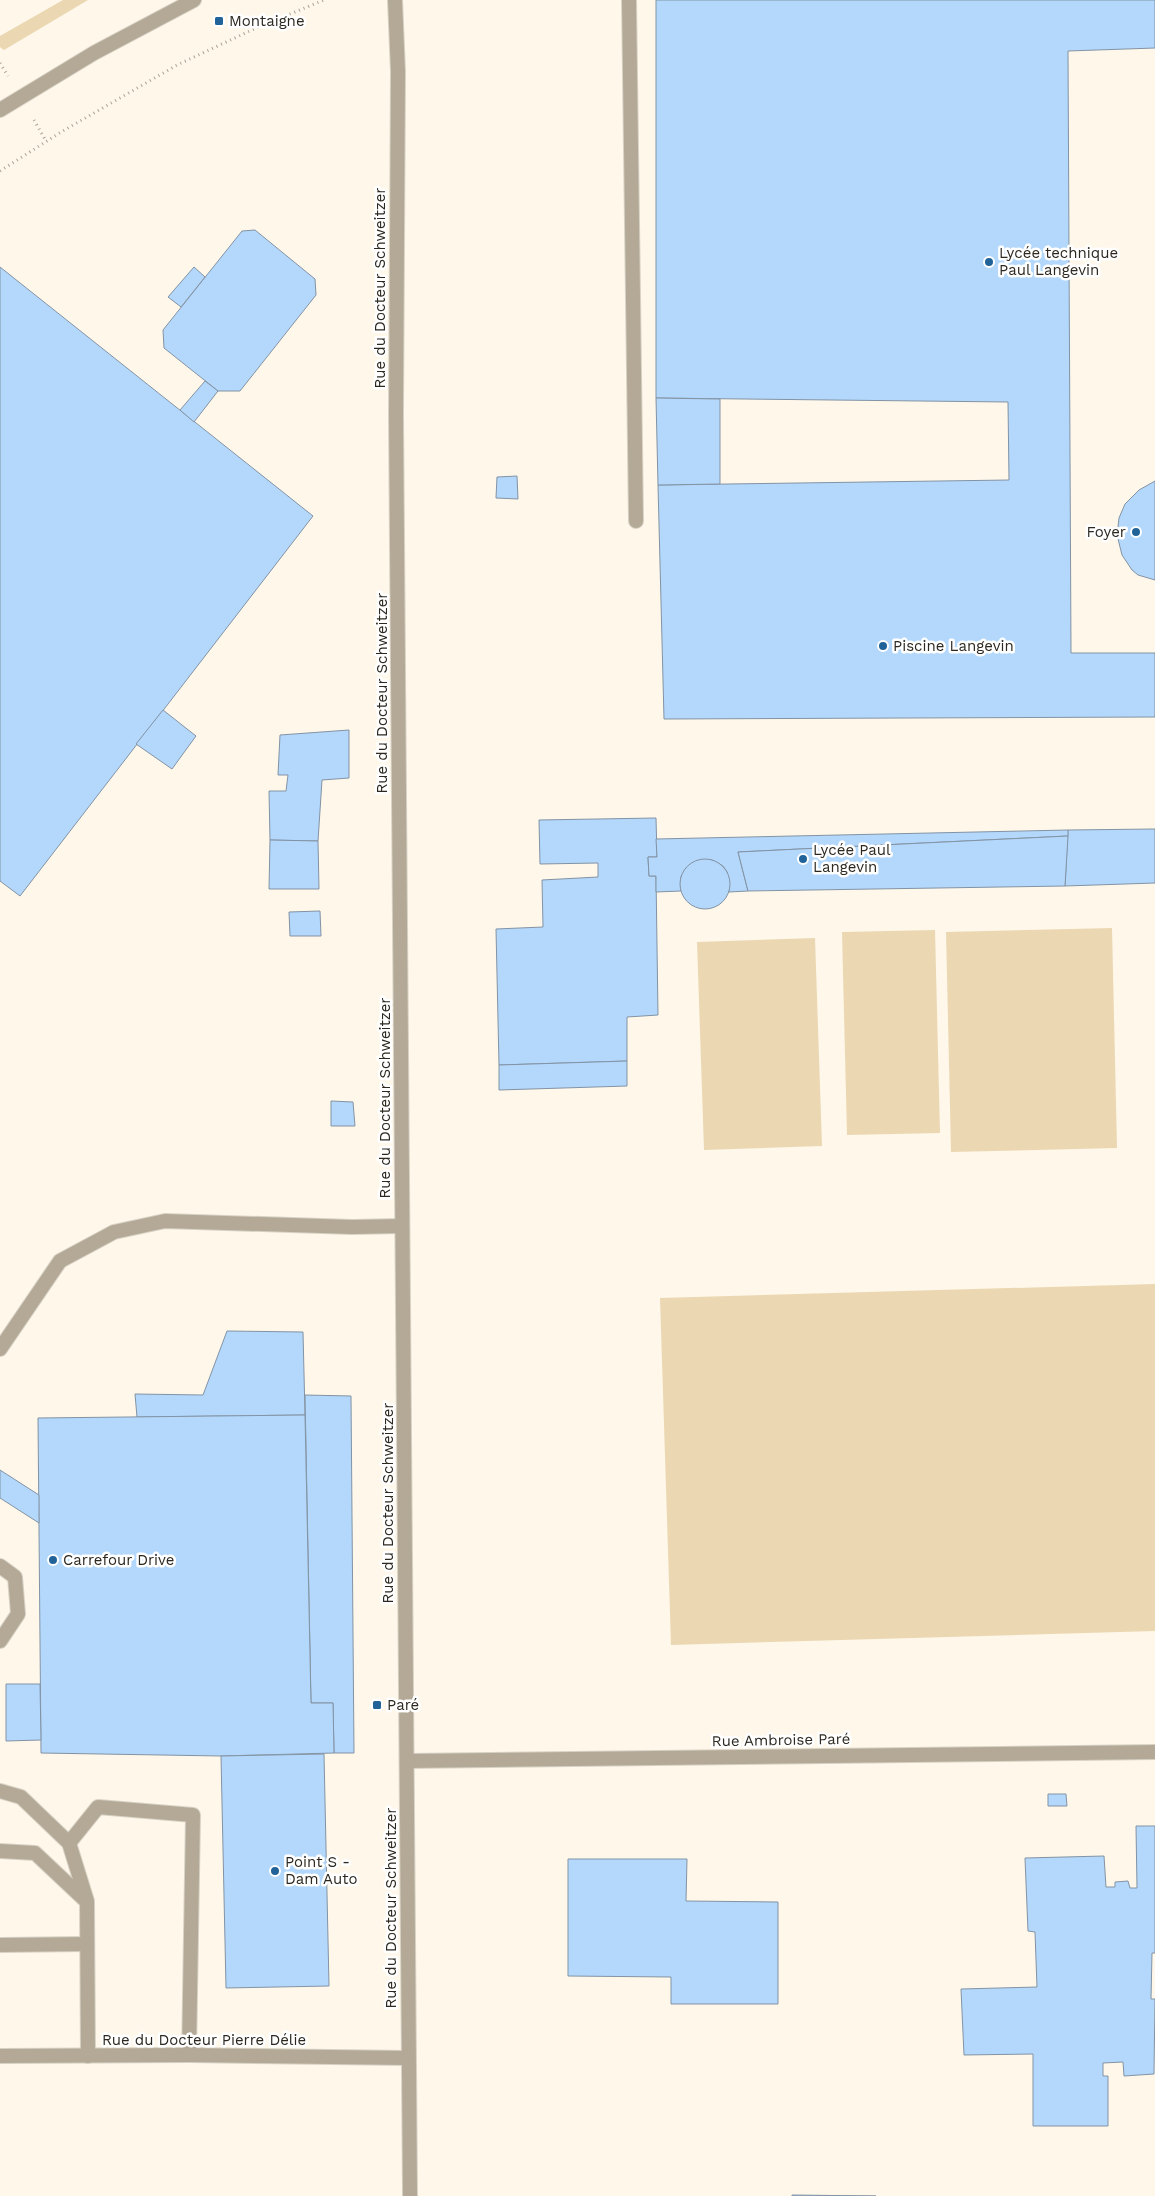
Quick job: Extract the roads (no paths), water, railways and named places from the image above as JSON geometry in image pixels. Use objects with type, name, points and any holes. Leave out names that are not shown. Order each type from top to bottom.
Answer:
[{"type":"street","points":[[0,110],[101,49],[194,0]]},
{"type":"street","name":"Rue du Docteur Schweitzer","points":[[395,0],[398,72],[396,425],[410,2196]]},
{"type":"street","points":[[629,0],[636,520]]},
{"type":"street","points":[[0,1349],[60,1260],[114,1232],[165,1221],[352,1227],[402,1226]]},
{"type":"street","points":[[0,1566],[15,1577],[18,1614],[0,1641]]},
{"type":"street","name":"Rue Ambroise Paré","points":[[406,1761],[1155,1752]]},
{"type":"street","points":[[0,1791],[21,1797],[69,1843],[87,1901],[88,2056]]},
{"type":"street","points":[[69,1843],[98,1807],[193,1815],[189,2056]]},
{"type":"street","points":[[0,1852],[35,1853],[87,1901]]},
{"type":"street","points":[[0,1945],[86,1944]]},
{"type":"street","name":"Rue du Docteur Pierre Délie","points":[[0,2056],[408,2058]]},
{"type":"place","name":"Montaigne","points":[[219,21]]},
{"type":"place","name":"Lycée technique Paul Langevin","points":[[989,262]]},
{"type":"place","name":"Foyer","points":[[1136,532]]},
{"type":"place","name":"Piscine Langevin","points":[[883,646]]},
{"type":"place","name":"Lycée Paul Langevin","points":[[803,859]]},
{"type":"place","name":"Carrefour Drive","points":[[53,1560]]},
{"type":"place","name":"Paré","points":[[377,1705]]},
{"type":"place","name":"Point S - Dam Auto","points":[[275,1871]]}]
